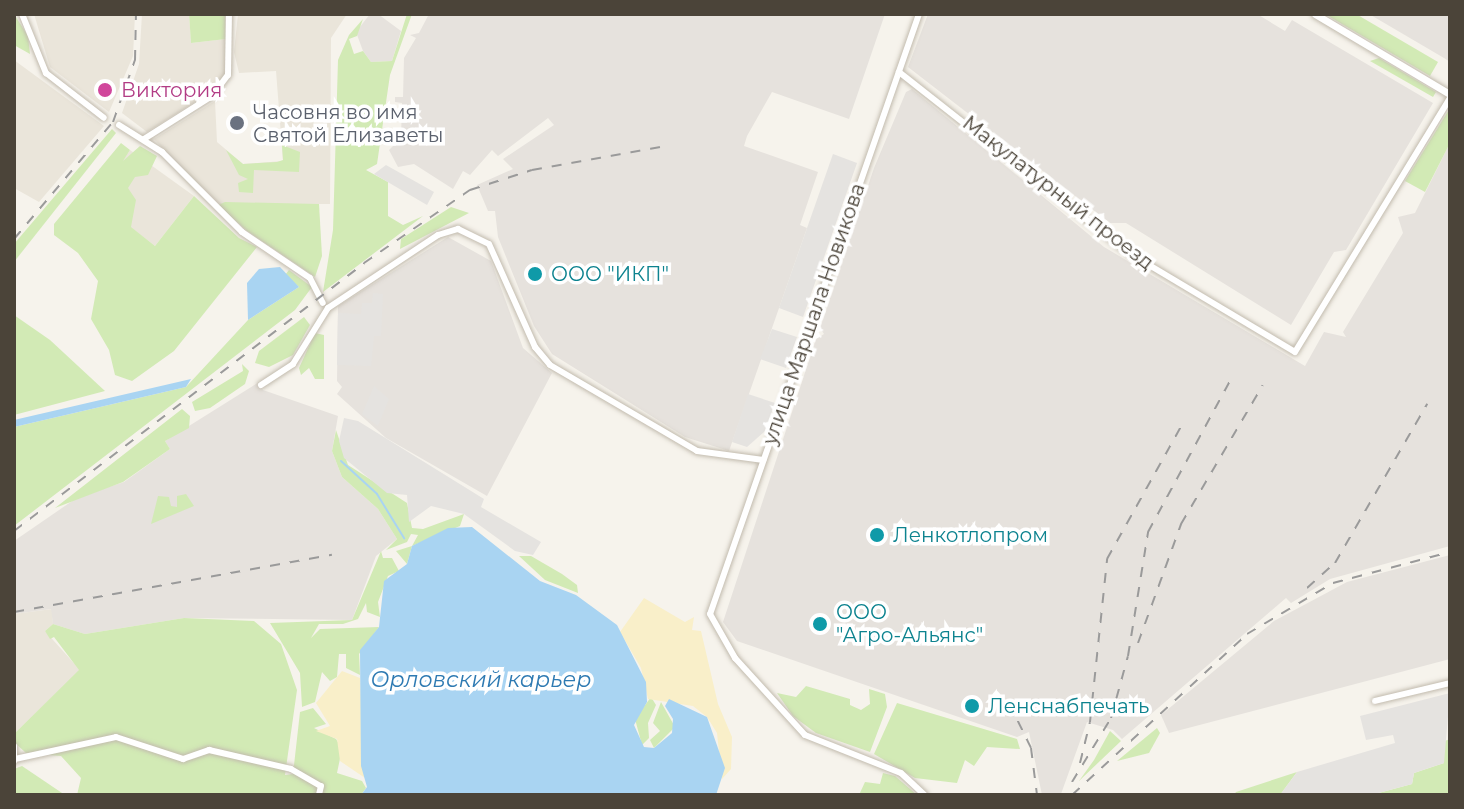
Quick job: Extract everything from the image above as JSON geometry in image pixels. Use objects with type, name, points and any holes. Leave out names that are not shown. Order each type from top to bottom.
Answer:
[{"type":"street","points":[[22,14],[46,73],[104,118]]},
{"type":"street","points":[[144,139],[212,96],[228,75],[229,14]]},
{"type":"street","name":"улица Маршала Новикова","points":[[919,14],[710,614],[728,648],[805,735],[901,773],[925,795]]},
{"type":"street","points":[[1315,14],[1450,96]]},
{"type":"street","name":"Макулатурный проезд","points":[[899,72],[1129,253],[1295,352],[1450,96]]},
{"type":"street","points":[[119,125],[144,139],[242,232],[310,278],[323,303]]},
{"type":"street","points":[[261,385],[293,364],[328,308],[451,229],[489,244],[535,347],[550,365],[697,451],[763,460]]},
{"type":"street","points":[[1375,701],[1450,683]]},
{"type":"street","points":[[15,747],[15,760],[116,737],[183,759],[209,750],[291,769],[321,786],[319,795]]},
{"type":"shaded area","points":[[34,14],[135,14],[133,56],[109,112],[50,67]]},
{"type":"shaded area","points":[[142,14],[189,14],[191,43],[226,39],[228,70],[211,92],[147,132],[122,113],[139,64]]},
{"type":"shaded area","points":[[238,14],[347,14],[331,38],[330,204],[215,204],[154,139],[215,101],[217,142],[243,164],[283,161],[276,71],[239,73],[234,52]]},
{"type":"shaded area","points":[[370,14],[378,14],[401,31],[392,61],[371,62],[363,51],[356,32]]},
{"type":"shaded area","points":[[429,14],[885,14],[849,119],[772,92],[747,136],[744,146],[818,172],[800,225],[807,228],[729,451],[685,437],[552,354],[534,326],[498,237],[495,211],[488,211],[477,185],[513,169],[503,159],[554,125],[548,118],[498,156],[492,150],[470,175],[463,171],[453,189],[414,164],[398,167],[389,150],[401,138],[402,103],[395,102],[395,97],[403,97],[404,58],[416,38],[410,35],[419,33]]},
{"type":"shaded area","points":[[928,14],[1257,14],[1285,31],[1292,20],[1433,103],[1346,250],[1334,252],[1291,325],[1126,223],[1110,223],[908,67]]},
{"type":"shaded area","points":[[1369,14],[1450,14],[1450,62],[1444,58]]},
{"type":"shaded area","points":[[14,60],[104,126],[39,202],[14,188]]},
{"type":"shaded area","points":[[912,89],[1104,247],[1305,366],[1324,332],[1346,337],[1343,332],[1403,233],[1398,217],[1415,213],[1450,143],[1450,546],[1330,579],[1291,603],[1286,598],[1122,739],[1113,730],[1087,722],[1061,794],[1042,795],[1029,732],[1017,737],[737,641],[723,622],[816,339],[824,334],[820,328],[874,168],[906,92]]},
{"type":"shaded area","points":[[130,150],[194,196],[155,246],[95,200]]},
{"type":"shaded area","points":[[833,154],[857,163],[803,317],[779,308]]},
{"type":"shaded area","points":[[386,165],[434,192],[427,205],[374,174]]},
{"type":"shaded area","points":[[448,237],[491,261],[523,348],[552,373],[487,496],[386,438],[337,394],[342,387],[337,381],[338,306]]},
{"type":"shaded area","points":[[373,293],[383,294],[381,336],[374,336],[371,366],[337,365],[338,313],[361,314],[362,303],[372,303]]},
{"type":"shaded area","points":[[772,329],[797,337],[786,368],[760,359]]},
{"type":"shaded area","points":[[259,382],[263,390],[338,416],[332,451],[342,477],[378,509],[397,539],[376,556],[352,620],[184,618],[85,634],[53,624],[51,609],[14,614],[14,541],[78,497],[124,482],[170,449],[165,441]]},
{"type":"shaded area","points":[[374,386],[389,399],[378,426],[362,414]]},
{"type":"shaded area","points":[[748,394],[775,403],[765,431],[747,447],[732,442]]},
{"type":"shaded area","points":[[344,418],[358,421],[484,499],[481,507],[541,542],[533,555],[515,551],[464,514],[431,506],[409,522],[407,495],[387,493],[344,458],[339,441]]},
{"type":"shaded area","points":[[1450,555],[1450,659],[1169,733],[1161,715],[1274,621],[1347,582]]},
{"type":"shaded area","points":[[52,609],[53,624],[45,631],[80,670],[14,734],[14,614]]},
{"type":"shaded area","points":[[1450,693],[1444,763],[1414,773],[1412,784],[1371,795],[1280,795],[1297,772],[1395,743],[1393,735],[1366,740],[1360,716]]},
{"type":"green space","points":[[14,14],[28,36],[30,54],[14,45]]},
{"type":"green space","points":[[189,14],[225,14],[226,39],[191,43]]},
{"type":"green space","points":[[407,14],[412,14],[390,75],[377,164],[366,170],[388,182],[388,216],[403,225],[423,216],[323,292],[333,230],[338,60],[349,35],[363,19],[357,36],[349,39],[354,54],[363,51],[371,62],[392,61]]},
{"type":"green space","points":[[1325,14],[1356,14],[1438,62],[1430,76]]},
{"type":"green space","points":[[1379,58],[1436,92],[1433,97],[1370,61]]},
{"type":"green space","points":[[1450,108],[1450,143],[1425,192],[1405,181]]},
{"type":"green space","points":[[112,129],[116,133],[14,262],[14,244]]},
{"type":"green space","points":[[121,143],[130,150],[123,161],[140,146],[157,156],[148,175],[135,177],[128,188],[136,200],[131,227],[155,246],[194,196],[239,238],[257,247],[174,351],[132,381],[115,375],[109,350],[91,319],[98,281],[78,253],[54,235],[54,224]]},
{"type":"green space","points":[[282,145],[300,152],[299,172],[254,170],[253,193],[239,192],[238,183],[248,179],[239,175],[226,150],[243,164],[277,162],[283,160]]},
{"type":"green space","points":[[225,202],[319,204],[322,256],[315,277],[247,231],[218,205]]},
{"type":"green space","points":[[451,207],[469,213],[400,249],[401,239]]},
{"type":"green space","points":[[289,270],[312,287],[295,310],[14,526],[14,427],[186,387],[248,320],[299,287],[285,275]]},
{"type":"green space","points":[[14,315],[50,340],[105,391],[14,415]]},
{"type":"green space","points":[[304,317],[310,325],[293,355],[269,367],[255,363],[259,351]]},
{"type":"green space","points":[[315,333],[324,335],[324,379],[315,379],[309,368],[301,375],[299,368]]},
{"type":"green space","points":[[242,364],[249,371],[245,384],[210,408],[195,411],[192,402],[243,371]]},
{"type":"green space","points":[[182,409],[190,416],[189,428],[165,441],[170,449],[123,482],[55,508]]},
{"type":"green space","points":[[336,430],[348,465],[407,503],[412,528],[423,529],[464,514],[460,526],[412,546],[418,535],[411,534],[407,542],[386,550],[397,539],[378,509],[342,477],[332,451]]},
{"type":"green space","points":[[186,494],[194,506],[151,524],[158,496],[169,497],[171,506],[177,507],[177,496]]},
{"type":"green space","points":[[412,546],[407,564],[396,551]]},
{"type":"green space","points":[[381,551],[383,558],[392,558],[399,571],[388,576],[378,602],[380,617],[367,612],[366,603],[358,619],[343,624],[319,624],[311,638],[320,629],[379,627],[359,654],[360,675],[346,668],[346,654],[339,654],[337,677],[330,681],[322,672],[315,702],[302,707],[300,673],[270,623],[352,620]]},
{"type":"green space","points":[[519,556],[531,556],[562,574],[577,585],[578,593],[545,580]]},
{"type":"green space","points":[[184,618],[254,621],[281,644],[297,690],[285,775],[293,774],[300,712],[313,708],[326,724],[314,728],[336,739],[342,749],[337,773],[362,781],[366,788],[361,795],[77,795],[81,778],[61,756],[26,753],[14,742],[14,734],[79,670],[54,637],[50,639],[45,631],[53,624],[85,634]]},
{"type":"green space","points":[[806,686],[850,699],[850,705],[861,710],[870,704],[869,689],[885,694],[887,707],[870,752],[816,733],[793,716],[777,693],[796,697]]},
{"type":"green space","points":[[651,697],[656,705],[648,723],[649,738],[642,745],[635,719]]},
{"type":"green space","points":[[661,702],[675,727],[654,748],[650,740],[660,731],[653,723]]},
{"type":"green space","points":[[897,703],[1017,739],[1020,749],[987,747],[974,766],[965,760],[957,783],[915,778],[874,754]]},
{"type":"green space","points":[[1157,728],[1160,733],[1149,753],[1117,761]]},
{"type":"green space","points":[[1110,731],[1121,741],[1079,781],[1094,760]]},
{"type":"green space","points":[[1450,739],[1450,795],[1371,795],[1412,784],[1414,773],[1444,763],[1442,742]]},
{"type":"green space","points":[[22,766],[65,795],[14,795],[14,769]]},
{"type":"green space","points":[[1297,772],[1280,795],[1234,795],[1236,792]]},
{"type":"green space","points":[[883,773],[895,776],[917,795],[859,795],[865,782],[880,784]]},
{"type":"sand","points":[[644,598],[685,622],[694,617],[692,630],[701,631],[718,704],[732,737],[731,769],[722,779],[717,733],[707,717],[693,706],[648,699],[641,668],[620,632]]},
{"type":"sand","points":[[342,671],[360,678],[365,778],[340,761],[337,739],[316,731],[330,726],[316,703]]},
{"type":"water","points":[[280,267],[299,287],[248,320],[247,283],[259,269]]},
{"type":"water","points":[[191,379],[186,387],[14,427],[14,420]]},
{"type":"water","name":"Орловский карьер","points":[[472,527],[540,581],[576,595],[617,625],[646,682],[647,702],[634,725],[644,747],[654,748],[672,733],[673,719],[665,706],[669,699],[707,717],[725,768],[716,795],[361,795],[367,787],[361,766],[360,650],[379,627],[384,581],[407,564],[412,546],[448,528]]},
{"type":"waterway","points":[[341,461],[377,494],[404,538]]},
{"type":"railway","points":[[14,239],[113,122],[135,60],[136,14]]},
{"type":"railway","points":[[14,531],[364,263],[470,190],[532,170],[666,146]]},
{"type":"railway","points":[[1072,782],[1111,718],[1128,656],[1148,532],[1231,379]]},
{"type":"railway","points":[[1138,643],[1181,524],[1263,385]]},
{"type":"railway","points":[[1307,588],[1335,563],[1427,404]]},
{"type":"railway","points":[[1080,763],[1090,722],[1107,559],[1184,421]]},
{"type":"railway","points":[[1072,795],[1247,634],[1333,583],[1450,552]]},
{"type":"railway","points":[[14,612],[332,555]]},
{"type":"railway","points":[[1009,703],[1031,748],[1037,795]]},
{"type":"place","name":"Виктория","points":[[105,90]]},
{"type":"place","name":"Часовня во имя Святой Елизаветы","points":[[237,123]]},
{"type":"place","name":"ООО \"ИКП\"","points":[[535,274]]},
{"type":"place","name":"Ленкотлопром","points":[[877,535]]},
{"type":"place","name":"ООО \"Агро-Альянс\"","points":[[820,624]]},
{"type":"place","name":"Ленснабпечать","points":[[972,706]]}]
